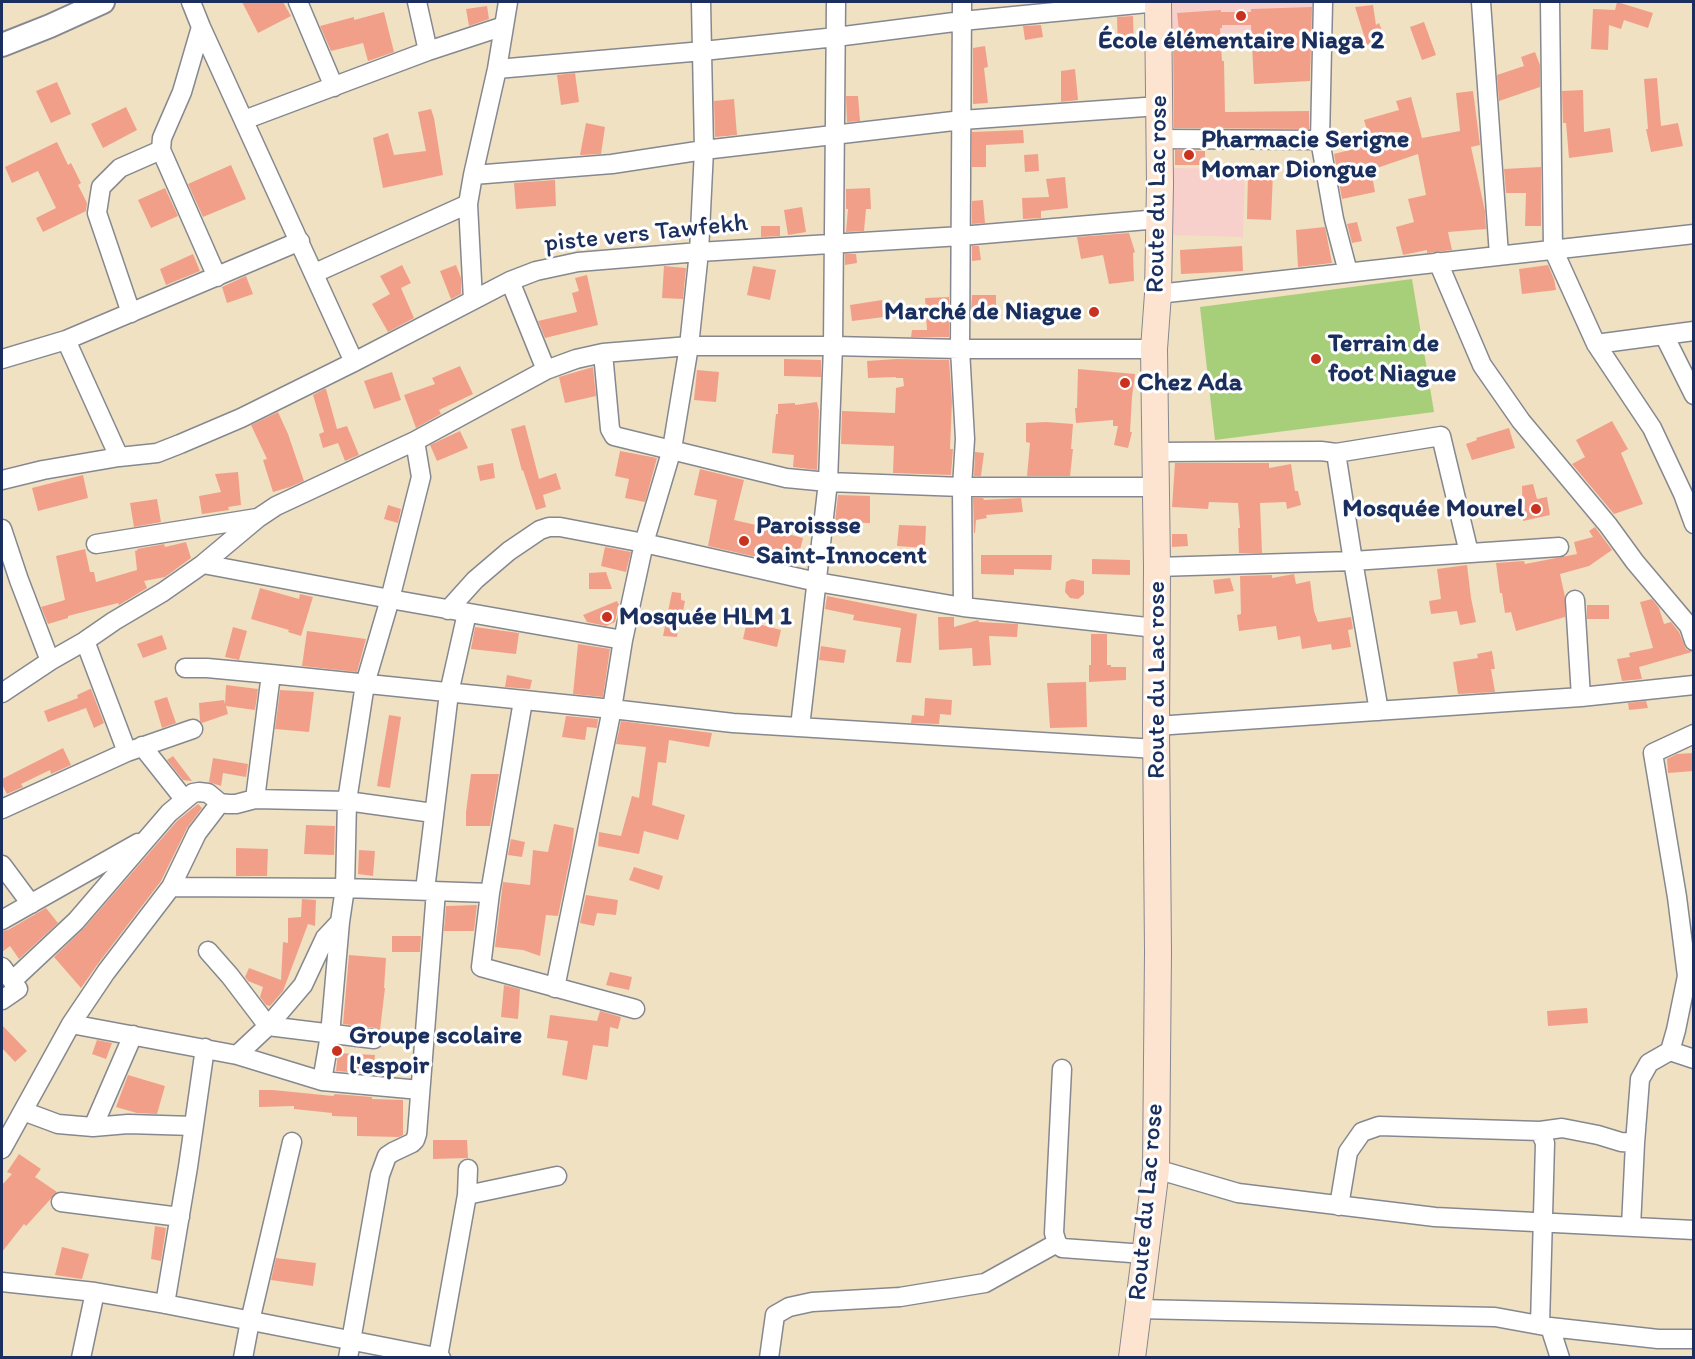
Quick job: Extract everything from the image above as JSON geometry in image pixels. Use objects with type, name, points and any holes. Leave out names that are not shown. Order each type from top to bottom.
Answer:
[{"type":"main road","name":"Route du Lac rose","points":[[1132,1358],[1156,1169],[1158,952],[1154,349],[1158,294],[1159,219],[1158,2]]},
{"type":"street","points":[[2,45],[102,2]]},
{"type":"street","points":[[191,2],[354,362]]},
{"type":"street","points":[[298,2],[334,87]]},
{"type":"street","points":[[417,2],[428,51]]},
{"type":"street","points":[[473,300],[468,204],[497,69],[508,2]]},
{"type":"street","points":[[555,988],[612,709],[623,640],[644,543],[672,449],[689,346],[699,252],[704,150],[701,2]]},
{"type":"street","points":[[800,727],[828,482],[833,346],[836,2]]},
{"type":"street","points":[[962,2],[960,349],[965,439],[962,487],[963,607]]},
{"type":"street","points":[[497,69],[702,51],[962,21],[1158,2]]},
{"type":"street","points":[[1323,2],[1320,140],[1334,219],[1348,272]]},
{"type":"street","points":[[1481,2],[1499,255]]},
{"type":"street","points":[[1550,2],[1553,249],[1596,344],[1652,428],[1688,492],[1694,524]]},
{"type":"street","points":[[244,120],[428,51],[504,26]]},
{"type":"street","points":[[201,27],[182,92],[162,138],[161,150],[217,277]]},
{"type":"street","points":[[473,175],[612,164],[704,150],[962,120],[1159,106]]},
{"type":"street","points":[[1159,138],[1320,140]]},
{"type":"street","points":[[131,313],[97,213],[100,186],[120,168],[161,150]]},
{"type":"street","points":[[315,273],[468,204]]},
{"type":"street","name":"piste vers Tawfekh","points":[[2,480],[44,470],[157,453],[180,444],[241,418],[510,281],[536,271],[578,262],[961,236],[1159,219]]},
{"type":"street","points":[[1158,294],[1694,234]]},
{"type":"street","points":[[2,359],[66,340],[300,241]]},
{"type":"street","points":[[1438,262],[1482,365],[1521,421],[1689,626],[1694,641]]},
{"type":"street","points":[[510,281],[546,370]]},
{"type":"street","points":[[1596,344],[1694,332]]},
{"type":"street","points":[[1664,335],[1694,395]]},
{"type":"street","points":[[66,340],[119,457]]},
{"type":"street","points":[[2,693],[50,660],[163,592],[203,564],[258,518],[276,506],[415,441],[546,370],[576,359],[603,353],[689,346],[1154,349]]},
{"type":"street","points":[[603,353],[611,432],[615,436],[786,478],[828,482],[962,487],[1155,487]]},
{"type":"street","points":[[1155,452],[1322,451],[1336,453],[1441,436],[1469,553]]},
{"type":"street","points":[[322,1081],[330,1035],[345,888],[347,801],[365,684],[390,599],[421,477],[415,441]]},
{"type":"street","points":[[1336,453],[1379,711]]},
{"type":"street","points":[[96,544],[258,518]]},
{"type":"street","points":[[448,610],[475,580],[500,558],[540,530],[560,527],[644,543],[817,582],[963,607],[1156,628]]},
{"type":"street","points":[[2,528],[10,583],[50,660]]},
{"type":"street","points":[[1157,567],[1353,561],[1559,547]]},
{"type":"street","points":[[203,564],[623,640]]},
{"type":"street","points":[[1575,600],[1581,697]]},
{"type":"street","points":[[350,1348],[381,1175],[387,1156],[415,1140],[420,1090],[433,813],[449,693],[467,613]]},
{"type":"street","points":[[85,641],[134,749],[184,799]]},
{"type":"street","points":[[185,668],[272,674],[733,723],[1156,737],[1379,711],[1581,697],[1694,685]]},
{"type":"street","points":[[255,799],[272,674]]},
{"type":"street","points":[[523,700],[490,893],[481,967],[635,1009]]},
{"type":"street","points":[[2,808],[134,749],[193,729]]},
{"type":"street","points":[[1631,1227],[1640,1079],[1649,1063],[1670,1051],[1687,976],[1685,894],[1653,753],[1694,734]]},
{"type":"street","points":[[2,1000],[18,989],[7,974],[76,921],[169,813],[193,793],[208,793],[220,803],[236,804],[255,799],[347,801],[433,813]]},
{"type":"street","points":[[2,1149],[71,1024],[106,972],[171,887],[197,833],[220,803]]},
{"type":"street","points":[[2,920],[149,836]]},
{"type":"street","points":[[2,865],[31,904]]},
{"type":"street","points":[[171,887],[345,888],[490,893]]},
{"type":"street","points":[[237,1054],[268,1026],[303,985],[325,938],[340,922]]},
{"type":"street","points":[[208,951],[231,976],[268,1026],[374,1039]]},
{"type":"street","points":[[71,1024],[237,1054],[322,1081],[420,1090]]},
{"type":"street","points":[[93,1126],[133,1035]]},
{"type":"street","points":[[165,1304],[205,1048]]},
{"type":"street","points":[[1670,1051],[1694,1059]]},
{"type":"street","points":[[1062,1069],[1054,1233],[1057,1243],[1062,1248],[1145,1254]]},
{"type":"street","points":[[23,1111],[58,1124],[194,1126]]},
{"type":"street","points":[[1339,1206],[1348,1152],[1362,1132],[1379,1126],[1540,1131],[1562,1128],[1621,1142],[1635,1143]]},
{"type":"street","points":[[1540,1131],[1545,1143],[1543,1223],[1545,1326],[1560,1358]]},
{"type":"street","points":[[243,1358],[292,1143]]},
{"type":"street","points":[[2,1282],[94,1292],[165,1304],[250,1321],[350,1348],[440,1357],[467,1195],[468,1169]]},
{"type":"street","points":[[1156,1169],[1238,1193],[1435,1217],[1694,1230]]},
{"type":"street","points":[[467,1195],[557,1176]]},
{"type":"street","points":[[61,1202],[180,1217]]},
{"type":"street","points":[[769,1358],[775,1315],[789,1307],[812,1302],[900,1297],[986,1283],[1057,1243]]},
{"type":"street","points":[[81,1358],[94,1292]]},
{"type":"street","points":[[1138,1309],[1495,1317],[1545,1326],[1658,1339],[1694,1339]]},
{"type":"shaded area","name":"École élémentaire Niaga 2","points":[[1165,2],[1317,2],[1318,31],[1164,34]]},
{"type":"shaded area","points":[[1170,168],[1245,169],[1243,237],[1168,235]]},
{"type":"green space","name":"Terrain de foot Niague","points":[[1412,279],[1434,412],[1215,440],[1200,307]]},
{"type":"building","points":[[242,2],[283,2],[291,16],[258,33]]},
{"type":"building","points":[[1617,2],[1653,13],[1648,28],[1624,20],[1621,29],[1609,25],[1608,50],[1591,49],[1593,9],[1615,10]]},
{"type":"building","points":[[1373,5],[1376,25],[1379,23],[1385,39],[1367,45],[1355,7]]},
{"type":"building","points":[[487,6],[489,19],[469,26],[466,9]]},
{"type":"building","points":[[1312,7],[1310,81],[1254,84],[1251,25],[1222,25],[1220,28],[1222,61],[1224,61],[1225,112],[1309,111],[1309,129],[1174,128],[1173,38],[1180,39],[1177,13],[1221,10],[1221,12],[1251,12],[1251,9]]},
{"type":"building","points":[[384,12],[394,52],[368,61],[363,43],[331,51],[320,26]]},
{"type":"building","points":[[1133,16],[1134,49],[1118,49],[1117,17]]},
{"type":"building","points":[[1424,22],[1436,55],[1422,60],[1410,27]]},
{"type":"building","points":[[1041,25],[1043,37],[1025,40],[1023,26]]},
{"type":"building","points":[[985,46],[988,67],[984,68],[988,103],[973,104],[973,48]]},
{"type":"building","points":[[1535,52],[1540,65],[1540,87],[1499,101],[1497,75],[1524,66],[1521,57]]},
{"type":"building","points":[[1075,69],[1078,100],[1061,102],[1061,71]]},
{"type":"building","points":[[575,73],[579,102],[561,105],[557,75]]},
{"type":"building","points":[[1657,78],[1661,126],[1678,123],[1683,146],[1651,152],[1646,129],[1648,129],[1644,79]]},
{"type":"building","points":[[57,82],[71,114],[51,123],[36,91]]},
{"type":"building","points":[[1583,90],[1584,132],[1610,128],[1613,152],[1569,158],[1566,123],[1563,123],[1562,91]]},
{"type":"building","points":[[1473,91],[1480,145],[1471,147],[1485,211],[1486,229],[1448,232],[1452,250],[1427,253],[1427,250],[1403,255],[1396,227],[1414,222],[1408,199],[1426,195],[1418,154],[1371,170],[1375,192],[1342,199],[1334,154],[1404,136],[1404,132],[1368,133],[1364,120],[1399,110],[1396,101],[1411,97],[1422,138],[1460,131],[1456,93]]},
{"type":"building","points":[[846,96],[858,96],[860,121],[847,122]]},
{"type":"building","points":[[734,99],[737,135],[715,137],[714,101]]},
{"type":"building","points":[[126,107],[137,130],[103,148],[91,124]]},
{"type":"building","points":[[431,109],[443,175],[383,188],[373,138],[388,133],[394,155],[426,151],[418,112]]},
{"type":"building","points":[[586,123],[605,127],[601,154],[580,155]]},
{"type":"building","points":[[1023,130],[1024,143],[986,145],[986,167],[972,167],[972,132]]},
{"type":"building","points":[[57,142],[68,165],[71,163],[81,183],[78,185],[87,203],[86,211],[43,232],[36,218],[56,208],[38,171],[12,183],[5,167]]},
{"type":"building","points":[[1175,150],[1205,151],[1205,165],[1175,165]]},
{"type":"building","points":[[1038,154],[1039,171],[1025,172],[1024,155]]},
{"type":"building","points":[[231,165],[246,199],[203,217],[188,184]]},
{"type":"building","points":[[1541,167],[1541,226],[1525,226],[1526,193],[1506,193],[1504,169]]},
{"type":"building","points":[[1248,172],[1273,173],[1271,220],[1247,219]]},
{"type":"building","points":[[1065,177],[1068,208],[1041,211],[1041,218],[1023,219],[1022,198],[1049,197],[1046,179]]},
{"type":"building","points":[[555,180],[556,206],[516,209],[514,183]]},
{"type":"building","points":[[165,188],[178,216],[151,228],[138,200]]},
{"type":"building","points":[[870,188],[871,209],[866,209],[864,231],[846,232],[848,209],[846,209],[846,189]]},
{"type":"building","points":[[983,200],[985,223],[972,224],[972,201]]},
{"type":"building","points":[[802,207],[806,232],[788,235],[784,210]]},
{"type":"building","points":[[1357,222],[1362,241],[1352,243],[1347,224]]},
{"type":"building","points":[[761,226],[780,226],[780,236],[761,237]]},
{"type":"building","points":[[1325,227],[1332,263],[1298,267],[1296,230]]},
{"type":"building","points":[[1129,233],[1135,252],[1133,253],[1134,281],[1109,284],[1103,255],[1081,259],[1077,237]]},
{"type":"building","points":[[972,246],[979,246],[981,260],[972,261]]},
{"type":"building","points":[[1242,246],[1243,271],[1181,274],[1180,250]]},
{"type":"building","points":[[193,254],[200,271],[166,285],[160,269]]},
{"type":"building","points":[[845,254],[856,254],[857,263],[845,265]]},
{"type":"building","points":[[402,265],[411,283],[401,288],[414,318],[388,332],[372,304],[390,294],[380,276]]},
{"type":"building","points":[[456,265],[461,278],[461,294],[451,299],[440,271]]},
{"type":"building","points":[[1548,265],[1556,290],[1522,294],[1519,269]]},
{"type":"building","points":[[664,266],[686,268],[683,299],[662,298]]},
{"type":"building","points":[[753,266],[776,270],[770,300],[747,295]]},
{"type":"building","points":[[587,275],[598,325],[545,338],[538,321],[577,312],[572,293],[579,291],[575,278]]},
{"type":"building","points":[[246,276],[253,294],[227,303],[222,287]]},
{"type":"building","points":[[972,295],[996,295],[996,311],[971,312]]},
{"type":"building","points":[[949,297],[949,337],[911,337],[912,330],[927,330],[925,298]]},
{"type":"building","points":[[882,300],[884,317],[852,321],[850,305]]},
{"type":"building","points":[[784,359],[821,360],[821,377],[784,376]]},
{"type":"building","points":[[949,360],[952,401],[950,449],[953,449],[951,475],[893,473],[894,446],[841,444],[842,411],[895,413],[896,388],[904,386],[903,378],[868,378],[867,361]]},
{"type":"building","points":[[460,366],[473,394],[439,410],[441,414],[416,428],[404,395],[435,384],[432,378]]},
{"type":"building","points":[[593,367],[596,396],[565,403],[559,377]]},
{"type":"building","points":[[1078,369],[1135,374],[1130,432],[1132,432],[1128,448],[1114,445],[1118,426],[1113,426],[1113,420],[1076,423]]},
{"type":"building","points":[[697,370],[719,372],[716,402],[694,400]]},
{"type":"building","points":[[392,372],[401,400],[374,409],[364,381]]},
{"type":"building","points":[[326,389],[337,429],[347,426],[359,455],[345,461],[338,443],[323,448],[319,434],[324,432],[313,395]]},
{"type":"building","points":[[817,402],[819,411],[817,470],[793,467],[794,455],[772,453],[778,404],[795,403],[795,405]]},
{"type":"building","points":[[278,412],[304,481],[273,492],[263,460],[267,459],[251,425]]},
{"type":"building","points":[[1612,421],[1628,449],[1621,453],[1643,504],[1614,514],[1572,464],[1585,457],[1576,440]]},
{"type":"building","points":[[1026,423],[1073,424],[1070,476],[1027,476],[1030,443],[1026,442]]},
{"type":"building","points":[[525,425],[539,479],[556,473],[561,489],[543,495],[546,507],[536,510],[522,471],[511,429]]},
{"type":"building","points":[[1509,428],[1515,448],[1472,460],[1466,444],[1477,440],[1476,438]]},
{"type":"building","points":[[460,431],[468,448],[437,461],[430,445]]},
{"type":"building","points":[[620,451],[657,458],[645,502],[625,498],[629,479],[615,476]]},
{"type":"building","points":[[975,452],[984,453],[981,476],[974,476]]},
{"type":"building","points":[[493,463],[495,478],[480,481],[477,466]]},
{"type":"building","points":[[1175,463],[1269,463],[1269,468],[1291,464],[1295,491],[1298,491],[1301,505],[1287,509],[1286,502],[1260,503],[1262,553],[1239,553],[1238,503],[1209,502],[1208,509],[1172,507]]},
{"type":"building","points":[[700,469],[744,480],[734,520],[803,538],[796,566],[708,546],[717,500],[694,495]]},
{"type":"building","points":[[238,472],[241,505],[228,507],[229,510],[202,514],[199,496],[221,492],[215,474]]},
{"type":"building","points":[[83,475],[88,498],[38,511],[32,488]]},
{"type":"building","points":[[1533,484],[1537,499],[1547,497],[1550,515],[1523,521],[1522,486]]},
{"type":"building","points":[[838,495],[870,496],[870,523],[835,522]]},
{"type":"building","points":[[973,498],[984,500],[1021,498],[1023,512],[986,515],[987,518],[976,520],[974,533]]},
{"type":"building","points":[[157,499],[161,522],[134,527],[130,503]]},
{"type":"building","points":[[388,505],[401,509],[398,523],[384,519]]},
{"type":"building","points":[[899,525],[926,526],[925,548],[897,546]]},
{"type":"building","points":[[1595,527],[1612,550],[1589,566],[1560,574],[1565,597],[1565,617],[1516,631],[1511,612],[1505,613],[1496,563],[1524,561],[1525,564],[1577,554],[1574,542],[1593,537],[1589,531]]},
{"type":"building","points":[[1172,534],[1187,534],[1188,546],[1172,547]]},
{"type":"building","points":[[186,542],[191,558],[165,577],[144,581],[147,588],[119,605],[118,603],[68,616],[68,618],[48,624],[41,607],[65,600],[56,556],[85,549],[90,572],[94,572],[96,582],[137,570],[135,551],[137,549],[164,544],[165,547]]},
{"type":"building","points":[[605,547],[631,552],[626,572],[601,566]]},
{"type":"building","points":[[981,555],[1052,555],[1051,570],[1014,569],[1014,575],[981,574]]},
{"type":"building","points":[[1092,559],[1130,560],[1130,575],[1092,574]]},
{"type":"building","points":[[1467,565],[1476,622],[1460,625],[1457,611],[1431,614],[1429,601],[1441,599],[1437,569]]},
{"type":"building","points":[[606,572],[612,589],[589,589],[589,573]]},
{"type":"building","points":[[1294,574],[1296,584],[1310,581],[1314,611],[1318,622],[1351,617],[1353,629],[1348,630],[1351,647],[1332,650],[1331,644],[1302,649],[1300,636],[1278,640],[1276,626],[1239,631],[1237,615],[1241,614],[1240,576],[1272,575],[1272,578]]},
{"type":"building","points":[[1230,578],[1234,591],[1215,594],[1213,580]]},
{"type":"building","points":[[1072,579],[1084,581],[1084,594],[1078,599],[1070,598],[1065,592],[1066,582]]},
{"type":"building","points":[[260,588],[299,599],[300,594],[313,597],[301,636],[288,632],[289,630],[251,619]]},
{"type":"building","points":[[672,592],[681,593],[681,600],[685,601],[677,637],[663,636]]},
{"type":"building","points":[[827,596],[917,614],[911,663],[896,662],[901,628],[853,620],[854,615],[825,609]]},
{"type":"building","points":[[1652,599],[1659,608],[1664,624],[1671,622],[1679,632],[1686,649],[1692,652],[1639,667],[1642,679],[1622,681],[1617,659],[1630,657],[1629,653],[1653,648],[1640,602]]},
{"type":"building","points":[[617,601],[619,605],[615,622],[606,626],[587,622],[583,615]]},
{"type":"building","points":[[1587,605],[1609,605],[1609,619],[1587,619]]},
{"type":"building","points":[[938,617],[954,617],[954,627],[978,620],[979,622],[1018,624],[1017,637],[989,636],[991,665],[973,666],[972,648],[939,650]]},
{"type":"building","points":[[747,621],[781,630],[777,647],[743,639]]},
{"type":"building","points":[[233,627],[247,631],[239,660],[225,657]]},
{"type":"building","points":[[475,627],[519,633],[516,654],[471,649]]},
{"type":"building","points":[[307,631],[366,639],[357,672],[302,666]]},
{"type":"building","points":[[1091,634],[1107,634],[1107,665],[1126,667],[1126,680],[1089,682]]},
{"type":"building","points":[[162,635],[167,649],[143,658],[137,644]]},
{"type":"building","points":[[578,644],[610,649],[603,697],[573,694]]},
{"type":"building","points":[[821,646],[846,650],[844,663],[819,660]]},
{"type":"building","points":[[1492,651],[1495,669],[1491,669],[1495,692],[1458,694],[1453,662],[1478,658],[1477,654]]},
{"type":"building","points":[[507,675],[532,680],[530,689],[505,687]]},
{"type":"building","points":[[1086,682],[1087,727],[1050,728],[1047,683]]},
{"type":"building","points":[[226,685],[258,689],[255,710],[226,706],[228,714],[202,723],[199,703],[224,700],[225,704]]},
{"type":"building","points":[[91,689],[104,723],[94,728],[86,708],[48,722],[44,711],[78,698],[77,695]]},
{"type":"building","points":[[280,690],[314,692],[309,732],[275,729]]},
{"type":"building","points":[[167,697],[176,723],[162,728],[154,701]]},
{"type":"building","points":[[925,698],[952,700],[951,715],[940,714],[939,724],[911,723],[912,715],[924,716]]},
{"type":"building","points":[[1646,701],[1648,708],[1629,710],[1628,703]]},
{"type":"building","points":[[389,715],[401,717],[390,788],[377,786]]},
{"type":"building","points":[[566,716],[598,719],[597,728],[587,727],[585,740],[562,737]]},
{"type":"building","points":[[621,721],[712,733],[709,747],[669,740],[666,763],[658,762],[652,805],[685,815],[678,840],[644,831],[639,854],[598,846],[599,832],[621,836],[632,796],[639,798],[646,747],[616,744]]},
{"type":"building","points":[[63,748],[71,765],[51,774],[50,770],[21,784],[23,787],[7,794],[2,779]]},
{"type":"building","points":[[1694,753],[1694,771],[1668,773],[1667,759],[1677,754]]},
{"type":"building","points":[[173,756],[192,781],[183,780],[167,760]]},
{"type":"building","points":[[213,758],[248,764],[246,777],[223,773],[221,786],[209,782]]},
{"type":"building","points":[[471,774],[499,774],[490,826],[466,826]]},
{"type":"building","points":[[198,804],[202,808],[187,828],[161,881],[81,988],[54,957],[84,928],[177,821]]},
{"type":"building","points":[[554,824],[574,828],[572,849],[558,916],[546,915],[540,956],[523,950],[495,947],[503,882],[530,885],[533,850],[548,852]]},
{"type":"building","points":[[306,825],[335,826],[334,855],[304,854]]},
{"type":"building","points":[[511,839],[525,842],[522,857],[508,855]]},
{"type":"building","points":[[236,848],[268,849],[267,876],[236,876]]},
{"type":"building","points":[[359,850],[375,851],[373,876],[358,874]]},
{"type":"building","points":[[634,867],[663,876],[659,890],[629,880]]},
{"type":"building","points":[[586,895],[618,900],[616,915],[597,913],[594,926],[580,923]]},
{"type":"building","points":[[302,899],[316,900],[315,926],[308,924],[283,991],[270,1006],[266,1005],[260,997],[263,987],[248,981],[245,977],[249,968],[281,980],[283,942],[288,943],[288,918],[301,917]]},
{"type":"building","points":[[477,905],[474,931],[444,931],[446,906]]},
{"type":"building","points":[[46,908],[58,923],[19,959],[10,946],[2,952],[2,931],[8,930]]},
{"type":"building","points":[[392,936],[421,936],[420,952],[392,952]]},
{"type":"building","points":[[349,955],[386,958],[380,1030],[343,1024]]},
{"type":"building","points":[[610,972],[632,977],[629,990],[606,985]]},
{"type":"building","points":[[504,985],[520,989],[518,1019],[501,1017]]},
{"type":"building","points":[[1587,1008],[1588,1023],[1548,1026],[1547,1011]]},
{"type":"building","points":[[600,1011],[621,1017],[618,1029],[610,1027],[608,1047],[593,1045],[587,1080],[562,1075],[568,1041],[547,1038],[550,1015],[597,1021]]},
{"type":"building","points":[[2,1025],[27,1051],[15,1062],[2,1048]]},
{"type":"building","points":[[97,1040],[112,1043],[106,1059],[92,1054]]},
{"type":"building","points":[[338,1053],[375,1055],[373,1074],[336,1071]]},
{"type":"building","points":[[128,1075],[165,1086],[157,1114],[137,1113],[116,1107]]},
{"type":"building","points":[[259,1090],[403,1100],[403,1135],[399,1137],[357,1136],[357,1117],[332,1116],[332,1113],[294,1109],[294,1106],[259,1107]]},
{"type":"building","points":[[433,1140],[467,1140],[468,1158],[433,1159]]},
{"type":"building","points":[[19,1154],[41,1169],[35,1177],[57,1192],[26,1226],[24,1224],[2,1252],[2,1185],[12,1174],[7,1172]]},
{"type":"building","points":[[155,1226],[166,1228],[161,1261],[151,1259]]},
{"type":"building","points":[[62,1247],[89,1254],[82,1279],[55,1275]]},
{"type":"building","points":[[276,1258],[316,1263],[313,1286],[271,1280]]},
{"type":"place","name":"École élémentaire Niaga 2","points":[[1241,16]]},
{"type":"place","name":"Pharmacie Serigne Momar Diongue","points":[[1189,155]]},
{"type":"place","name":"Marché de Niague","points":[[1094,312]]},
{"type":"place","name":"Terrain de foot Niague","points":[[1316,359]]},
{"type":"place","name":"Chez Ada","points":[[1125,383]]},
{"type":"place","name":"Mosquée Mourel","points":[[1536,509]]},
{"type":"place","name":"Paroissse Saint-Innocent","points":[[744,541]]},
{"type":"place","name":"Mosquée HLM 1","points":[[607,617]]},
{"type":"place","name":"Groupe scolaire l'espoir","points":[[337,1051]]}]
